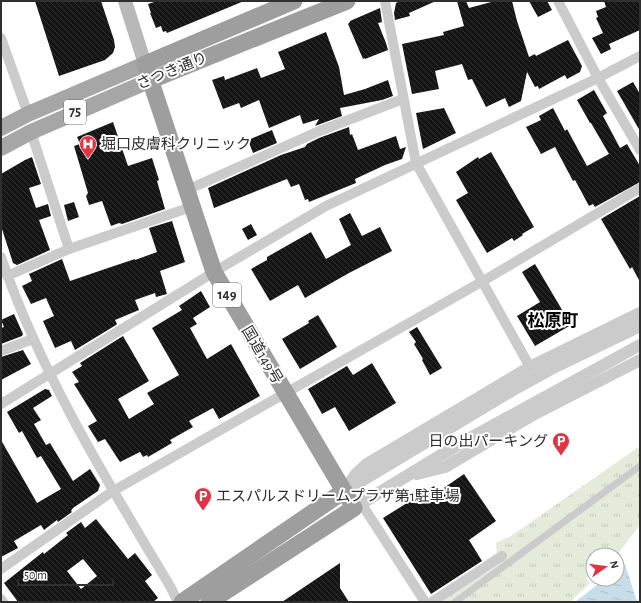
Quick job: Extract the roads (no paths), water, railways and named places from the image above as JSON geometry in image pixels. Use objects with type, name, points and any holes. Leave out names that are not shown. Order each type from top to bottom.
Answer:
[{"type":"highway","name":"さつき通り","points":[[148,72],[294,1]]},
{"type":"highway","name":"さつき通り","points":[[148,72],[347,1]]},
{"type":"highway","name":"国道149号","points":[[148,72],[214,272],[344,491],[357,506]]},
{"type":"highway","points":[[182,602],[344,491]]},
{"type":"highway","points":[[209,602],[357,506]]},
{"type":"main road","points":[[125,1],[148,72]]},
{"type":"main road","name":"さつき通り","points":[[1,128],[28,114],[148,72]]},
{"type":"main road","name":"さつき通り","points":[[1,148],[148,72]]},
{"type":"street","points":[[385,1],[416,163],[530,367]]},
{"type":"street","points":[[558,1],[598,78],[640,150]]},
{"type":"street","points":[[1,38],[28,114]]},
{"type":"street","points":[[1,404],[214,272],[326,206],[598,78],[640,56]]},
{"type":"street","points":[[5,274],[69,249],[189,198],[317,132],[403,100]]},
{"type":"street","points":[[30,132],[69,249]]},
{"type":"street","points":[[1,569],[113,491],[483,281],[640,188]]},
{"type":"street","points":[[1,257],[5,274],[49,374],[113,491],[178,602]]},
{"type":"street","points":[[344,491],[356,474],[367,464],[530,367],[640,313]]},
{"type":"street","points":[[344,491],[554,367],[640,326]]},
{"type":"street","points":[[1,351],[33,339]]},
{"type":"street","points":[[425,602],[357,506],[461,443],[640,345]]},
{"type":"street","points":[[406,477],[445,467],[532,416],[640,360]]},
{"type":"street","points":[[455,602],[640,466]]},
{"type":"street","points":[[432,602],[502,556]]},
{"type":"water","points":[[625,564],[637,602],[575,602],[595,587],[625,587]]},
{"type":"place","name":"堀口皮膚科クリニック","points":[[88,159]]},
{"type":"place","name":"日の出パーキング","points":[[561,456]]},
{"type":"place","name":"エスパルスドリームプラザ第1駐車場","points":[[203,511]]},
{"type":"district","name":"松原町","points":[[553,320]]}]
